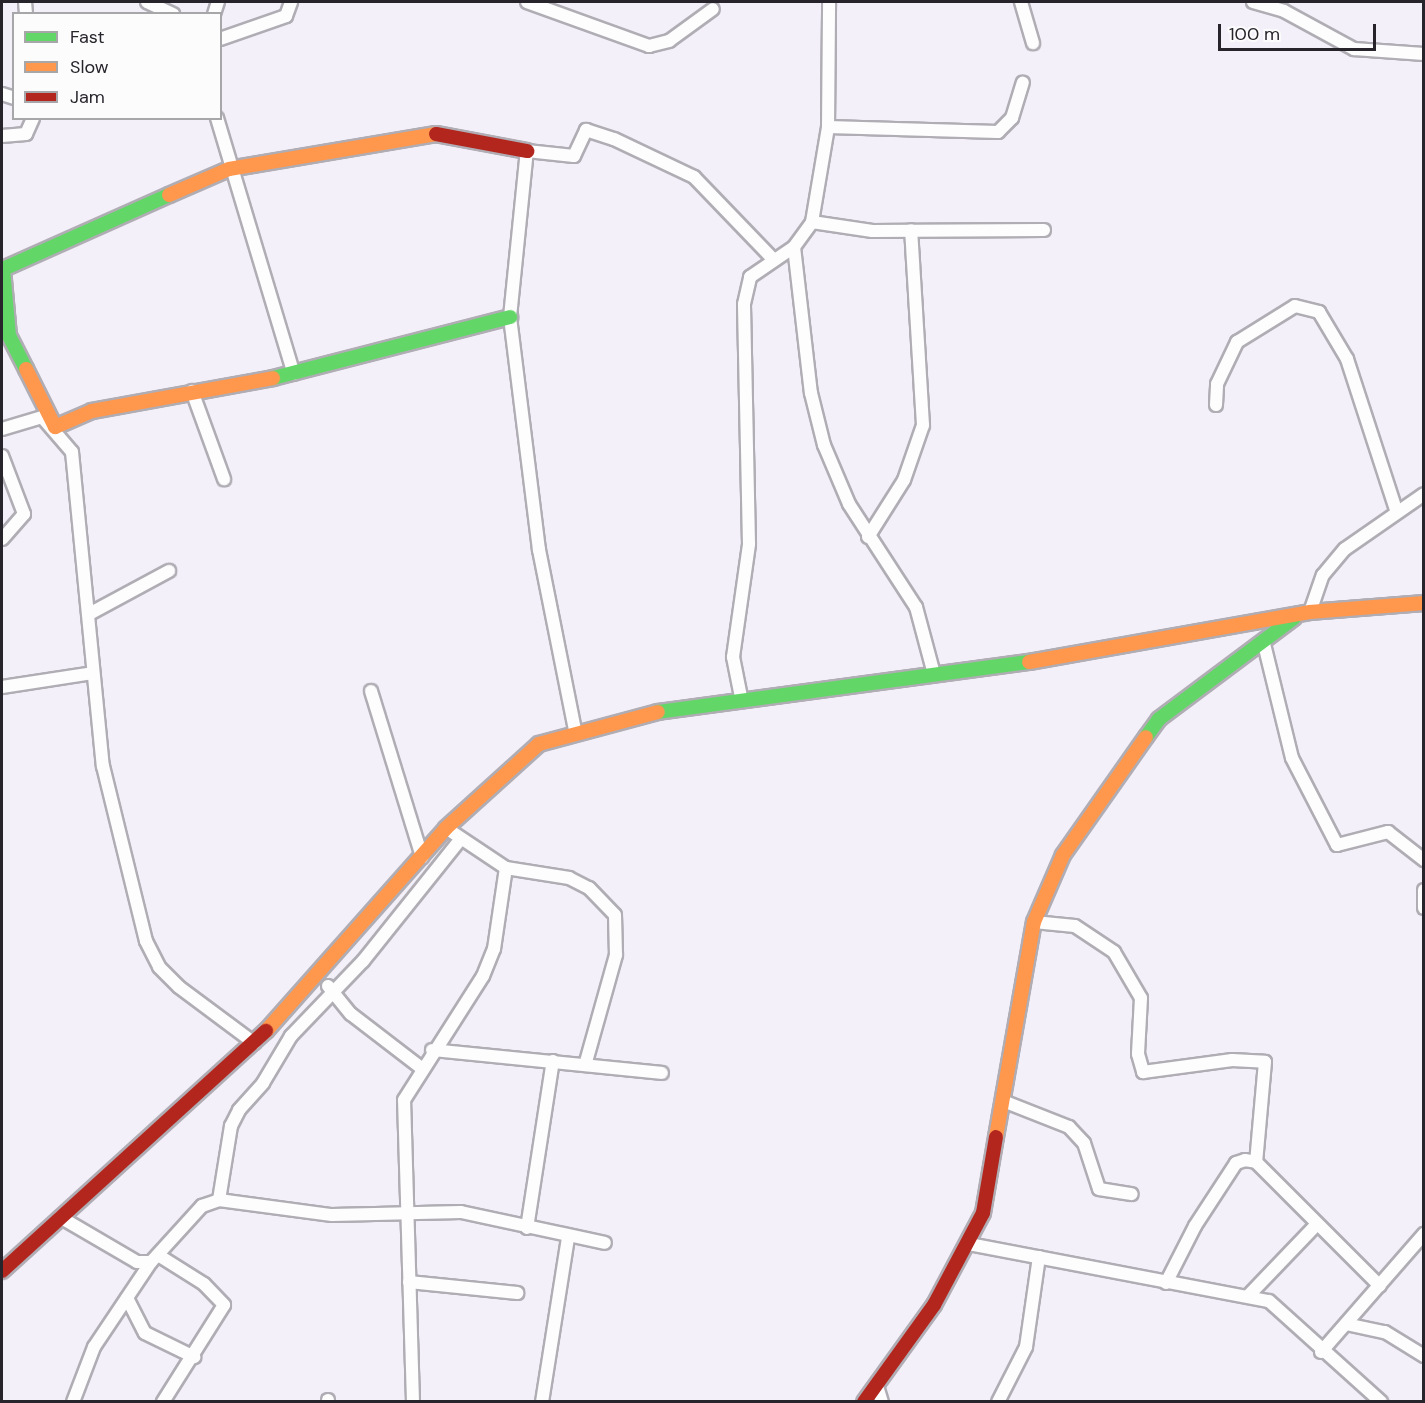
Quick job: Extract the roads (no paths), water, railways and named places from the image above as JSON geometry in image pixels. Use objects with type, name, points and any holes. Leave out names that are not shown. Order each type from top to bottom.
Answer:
[{"type":"street","points":[[147,2],[169,12]]},
{"type":"street","points":[[222,38],[286,16],[291,2]]},
{"type":"street","points":[[527,2],[649,46],[669,40],[713,9]]},
{"type":"street","points":[[741,697],[734,657],[749,514],[744,304],[750,277],[794,247],[812,222],[828,127],[829,2]]},
{"type":"street","points":[[1021,2],[1033,43]]},
{"type":"street","points":[[1253,2],[1284,11],[1354,49],[1424,54]]},
{"type":"street","points":[[828,127],[998,132],[1012,118],[1023,83]]},
{"type":"street","points":[[2,136],[26,134],[32,120]]},
{"type":"street","points":[[217,120],[229,169],[294,374]]},
{"type":"street","points":[[254,1043],[179,987],[159,967],[146,941],[103,766],[74,462],[5,337],[3,269],[229,169],[434,134],[527,151],[574,156],[586,130],[614,140],[694,177],[774,260]]},
{"type":"street","points":[[527,151],[510,317],[539,550],[575,729]]},
{"type":"street","points":[[812,222],[872,231],[1044,230]]},
{"type":"street","points":[[868,537],[904,480],[923,425],[911,230]]},
{"type":"street","points":[[794,247],[811,393],[824,444],[868,537],[916,607],[934,674]]},
{"type":"street","points":[[1216,405],[1217,384],[1237,342],[1295,306],[1326,320],[1347,359],[1396,510]]},
{"type":"street","points":[[55,427],[92,411],[294,374],[510,317]]},
{"type":"street","points":[[1347,359],[1362,363]]},
{"type":"street","points":[[192,391],[224,479]]},
{"type":"street","points":[[2,429],[36,416],[55,427]]},
{"type":"street","points":[[2,456],[24,514],[2,538]]},
{"type":"street","points":[[1310,612],[1329,566],[1396,510],[1424,494]]},
{"type":"street","points":[[88,614],[169,571]]},
{"type":"street","points":[[2,1270],[254,1043],[321,975],[446,828],[524,753],[575,729],[741,697],[934,674],[1296,617],[1310,612],[1424,603]]},
{"type":"street","points":[[864,1401],[878,1386],[969,1244],[983,1213],[1034,922],[1063,855],[1145,735],[1178,705],[1264,644],[1296,617]]},
{"type":"street","points":[[1264,644],[1292,758],[1337,845],[1388,832],[1424,860]]},
{"type":"street","points":[[2,687],[93,673]]},
{"type":"street","points":[[371,691],[422,857]]},
{"type":"street","points":[[446,828],[460,840],[506,868],[569,878],[589,888],[615,915],[616,955],[585,1065]]},
{"type":"street","points":[[219,1200],[231,1126],[239,1110],[263,1083],[282,1048],[331,992],[370,953],[460,840]]},
{"type":"street","points":[[413,1401],[402,1109],[420,1067],[483,976],[494,949],[506,868]]},
{"type":"street","points":[[1424,890],[1424,908]]},
{"type":"street","points":[[1034,922],[1075,926],[1114,952],[1141,998],[1138,1054],[1143,1072],[1240,1060],[1265,1062],[1256,1162]]},
{"type":"street","points":[[321,975],[331,992],[351,1014],[420,1067]]},
{"type":"street","points":[[432,1050],[553,1060],[662,1073]]},
{"type":"street","points":[[526,1228],[553,1060]]},
{"type":"street","points":[[1003,1101],[1069,1127],[1084,1143],[1099,1189],[1132,1194]]},
{"type":"street","points":[[1166,1283],[1236,1163],[1256,1162],[1380,1286]]},
{"type":"street","points":[[73,1401],[94,1347],[155,1258],[202,1206],[219,1200],[332,1215],[461,1212],[526,1228],[605,1243]]},
{"type":"street","points":[[60,1217],[126,1259],[155,1258],[224,1301],[194,1357],[163,1401]]},
{"type":"street","points":[[1248,1295],[1317,1224]]},
{"type":"street","points":[[1320,1352],[1424,1234]]},
{"type":"street","points":[[542,1401],[568,1237]]},
{"type":"street","points":[[969,1244],[1166,1283],[1248,1295],[1278,1306],[1320,1352],[1381,1401]]},
{"type":"street","points":[[999,1401],[1026,1347],[1039,1257]]},
{"type":"street","points":[[409,1282],[517,1293]]},
{"type":"street","points":[[127,1298],[145,1333],[194,1357]]},
{"type":"street","points":[[1346,1323],[1385,1332],[1424,1356]]},
{"type":"street","points":[[878,1386],[882,1401]]}]
